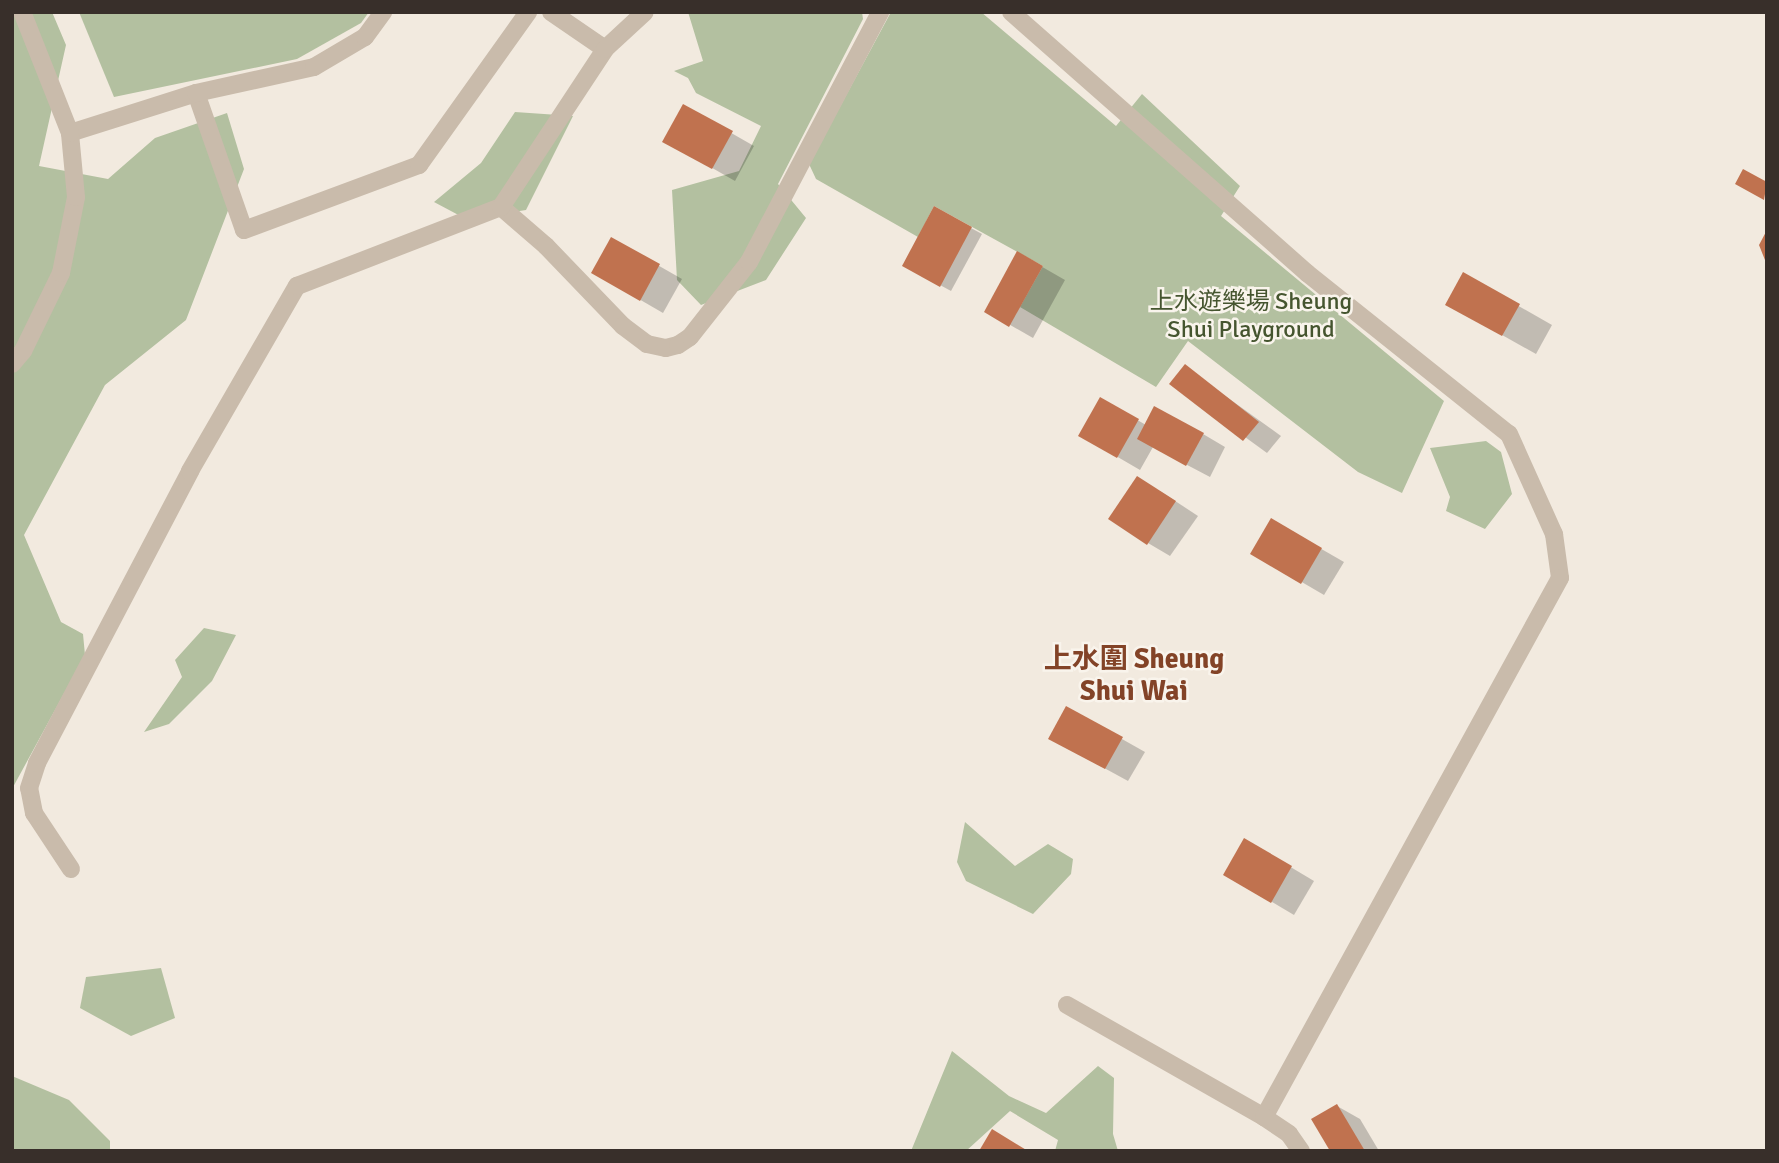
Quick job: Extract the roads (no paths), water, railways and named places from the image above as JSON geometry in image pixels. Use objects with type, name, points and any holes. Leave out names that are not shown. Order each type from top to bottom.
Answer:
[{"type":"street","points":[[12,364],[23,351],[61,273],[76,197],[70,132],[22,12]]},
{"type":"street","points":[[70,132],[196,93],[314,67],[365,37],[383,12]]},
{"type":"street","points":[[196,93],[244,230],[419,165],[528,12]]},
{"type":"street","points":[[551,12],[605,49]]},
{"type":"street","points":[[71,869],[34,813],[29,788],[37,763],[190,471],[297,286],[501,207],[605,49],[645,12]]},
{"type":"street","points":[[501,207],[546,246],[623,326],[647,344],[666,348],[678,345],[706,319],[749,262],[880,12]]},
{"type":"street","points":[[1011,12],[1307,273],[1509,434],[1554,534],[1560,578],[1264,1117]]},
{"type":"street","points":[[1067,1005],[1264,1117],[1289,1134],[1301,1151]]},
{"type":"district","name":"上水圍 Sheung Shui Wai","points":[[1134,675]]},
{"type":"park label","name":"上水遊樂場 Sheung Shui Playground","points":[[1251,316]]}]
